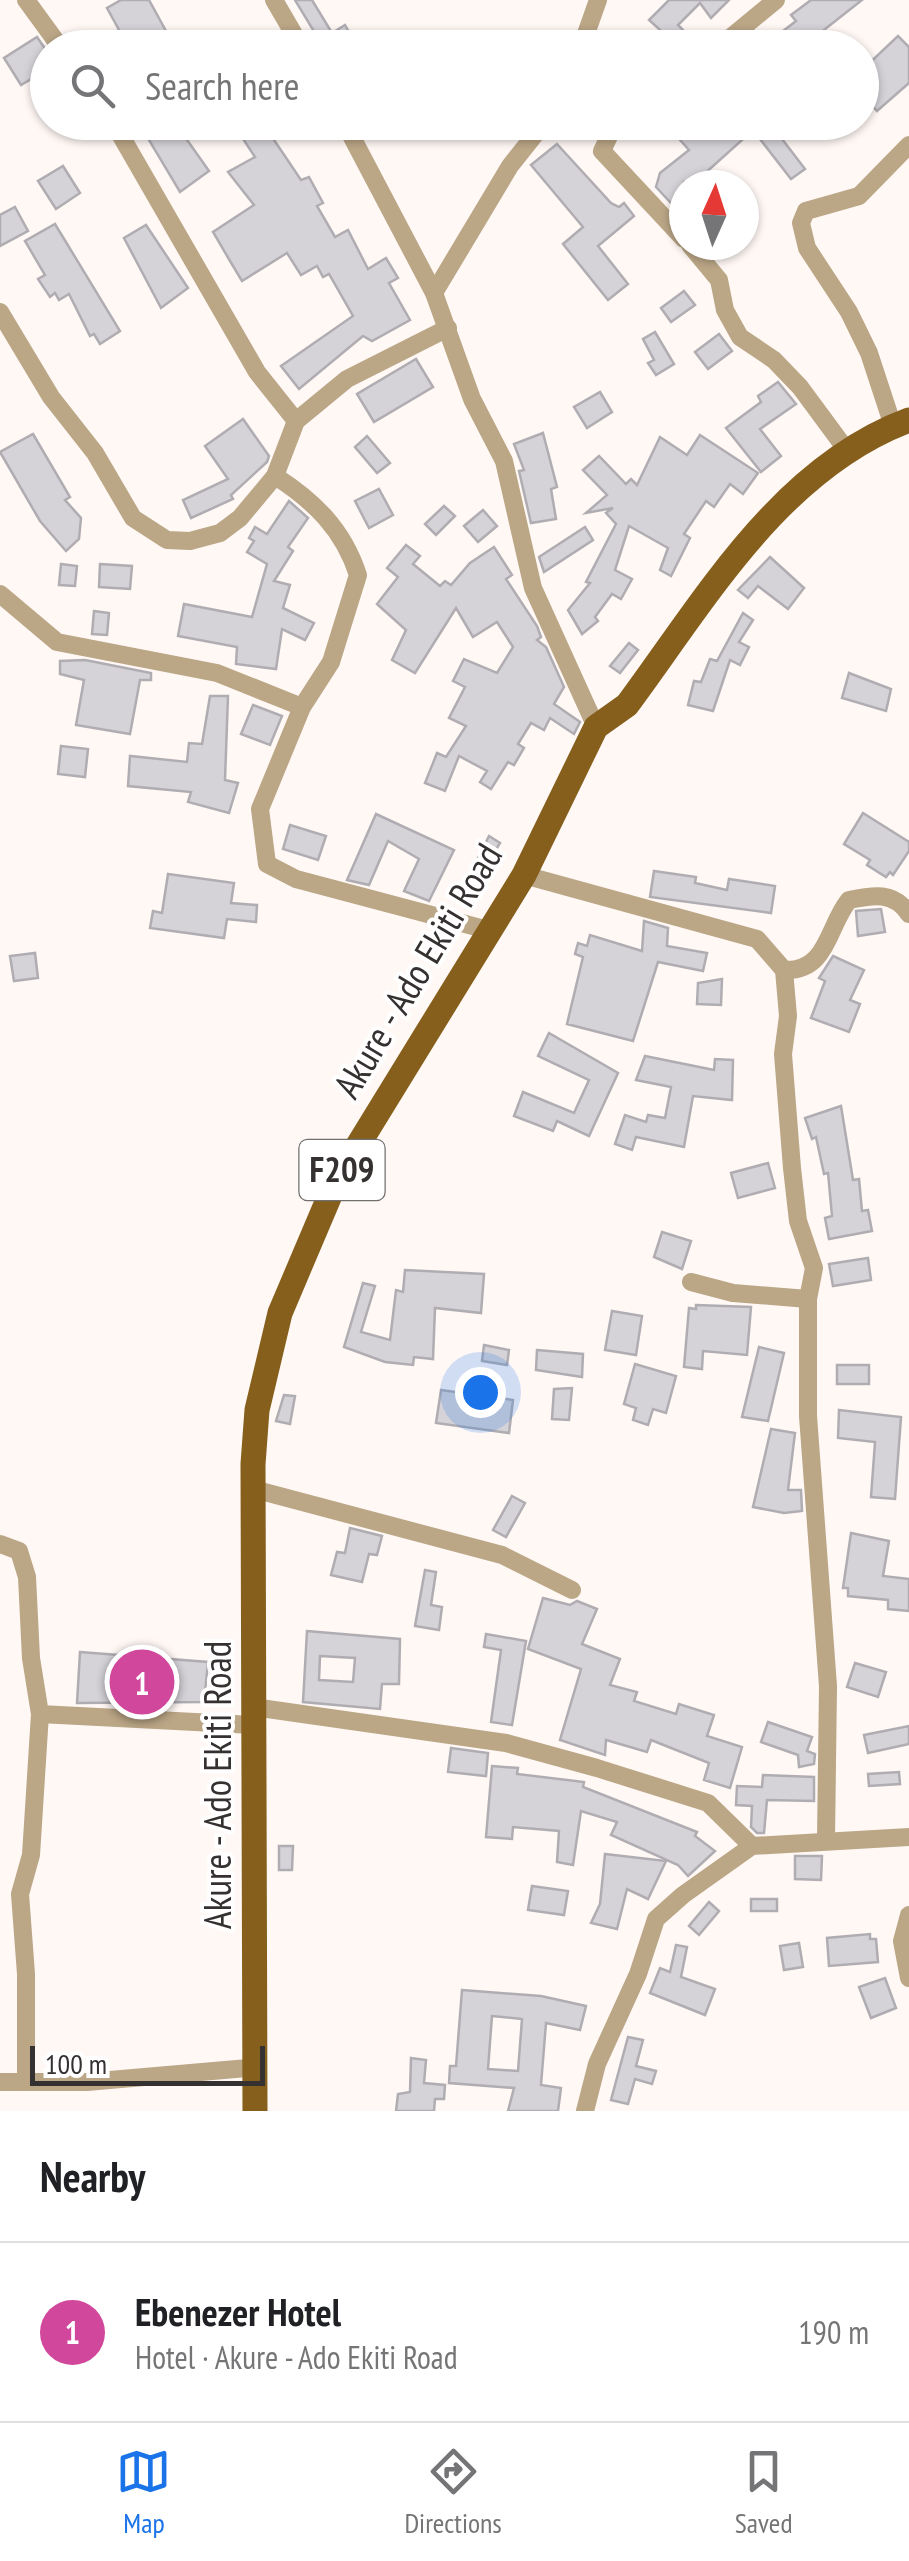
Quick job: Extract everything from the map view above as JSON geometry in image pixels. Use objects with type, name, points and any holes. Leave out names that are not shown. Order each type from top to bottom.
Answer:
[{"type":"main road","name":"Akure - Ado Ekiti Road","points":[[255,2111],[258,2067],[253,1490],[257,1410],[280,1314],[336,1181],[524,874],[596,728],[627,705],[771,516],[848,452],[901,423]]},
{"type":"street","points":[[26,0],[48,30]]},
{"type":"street","points":[[274,0],[292,30]]},
{"type":"street","points":[[587,30],[598,0]]},
{"type":"street","points":[[740,30],[776,0]]},
{"type":"street","points":[[123,140],[257,372],[296,421]]},
{"type":"street","points":[[353,140],[434,293],[472,399],[504,461],[533,588],[596,728]]},
{"type":"street","points":[[434,293],[510,166],[531,140]]},
{"type":"street","points":[[607,140],[602,152],[669,223]]},
{"type":"street","points":[[901,423],[838,293],[806,248],[801,223],[806,211],[860,196],[909,145]]},
{"type":"street","points":[[702,260],[719,280],[725,310],[740,337],[774,360],[800,387],[848,452]]},
{"type":"street","points":[[0,312],[51,396],[96,453],[114,492],[133,518],[152,533],[190,541],[220,533],[275,476],[296,421],[348,379],[448,328]]},
{"type":"street","points":[[275,476],[313,500],[342,538],[358,575],[331,662],[302,706],[260,809],[267,864],[312,884],[488,930]]},
{"type":"street","points":[[0,594],[57,642],[218,673],[302,706]]},
{"type":"street","points":[[524,874],[758,939],[784,970],[788,1016],[783,1054],[792,1168],[798,1221],[814,1268],[808,1299],[809,1451],[828,1686],[826,1839]]},
{"type":"street","points":[[784,970],[797,970],[819,957],[834,921],[850,900],[884,896],[901,902],[909,914]]},
{"type":"street","points":[[692,1282],[733,1293],[808,1299]]},
{"type":"street","points":[[253,1490],[502,1556],[572,1590]]},
{"type":"street","points":[[0,1544],[19,1551],[28,1576],[31,1658],[40,1714],[31,1855],[22,1883],[20,1916],[26,1946],[26,2082]]},
{"type":"street","points":[[40,1714],[253,1716],[506,1743],[648,1782],[708,1803],[752,1846]]},
{"type":"street","points":[[585,2111],[596,2064],[638,1974],[656,1919],[752,1846],[909,1837]]},
{"type":"street","points":[[0,1916],[20,1916]]},
{"type":"street","points":[[909,1916],[902,1941],[909,1978]]},
{"type":"street","points":[[0,2082],[87,2082],[258,2067]]},
{"type":"building","points":[[121,0],[149,0],[165,30],[119,30],[107,8]]},
{"type":"building","points":[[295,0],[312,0],[330,30],[313,30]]},
{"type":"building","points":[[669,0],[729,0],[711,18],[700,3],[678,25],[683,30],[660,30],[649,20]]},
{"type":"building","points":[[811,0],[862,0],[824,30],[784,30],[796,21],[791,15]]},
{"type":"building","points":[[898,36],[909,47],[909,83],[879,109],[879,54]]},
{"type":"building","points":[[30,41],[30,80],[21,85],[4,58]]},
{"type":"building","points":[[149,140],[187,140],[209,171],[180,192]]},
{"type":"building","points":[[244,140],[274,140],[301,180],[309,177],[323,203],[317,206],[335,237],[348,230],[368,269],[386,258],[398,278],[389,283],[410,320],[372,341],[363,336],[299,389],[281,366],[353,316],[329,274],[323,277],[317,266],[301,275],[287,253],[242,281],[213,232],[254,205],[228,172],[255,157]]},
{"type":"building","points":[[680,140],[742,140],[709,170],[669,170],[669,201],[656,187],[660,173],[689,150]]},
{"type":"building","points":[[761,140],[783,140],[805,169],[791,179]]},
{"type":"building","points":[[557,144],[611,203],[619,207],[624,203],[634,216],[598,246],[628,284],[608,300],[563,244],[583,227],[531,165]]},
{"type":"building","points":[[63,166],[80,193],[56,209],[38,181]]},
{"type":"building","points":[[15,207],[28,231],[0,246],[0,215]]},
{"type":"building","points":[[55,224],[120,331],[100,344],[94,334],[90,336],[69,294],[59,300],[55,293],[50,297],[38,279],[45,275],[25,241]]},
{"type":"building","points":[[146,225],[188,288],[161,308],[124,238]]},
{"type":"building","points":[[684,291],[695,305],[671,322],[661,308]]},
{"type":"building","points":[[655,332],[674,364],[656,375],[648,363],[654,360],[643,339]]},
{"type":"building","points":[[719,334],[732,351],[708,369],[695,352]]},
{"type":"building","points":[[416,359],[433,387],[374,422],[357,394]]},
{"type":"building","points":[[778,382],[796,404],[760,429],[781,456],[761,472],[726,428],[761,402],[758,396]]},
{"type":"building","points":[[600,392],[612,412],[587,428],[574,407]]},
{"type":"building","points":[[243,419],[269,456],[267,462],[231,495],[233,499],[191,518],[183,500],[228,479],[205,446]]},
{"type":"building","points":[[543,433],[557,487],[551,489],[556,519],[531,523],[519,471],[524,470],[514,444]]},
{"type":"building","points":[[33,434],[70,497],[65,500],[81,518],[79,539],[66,551],[40,521],[0,452]]},
{"type":"building","points":[[700,435],[758,473],[743,494],[730,484],[714,507],[706,501],[684,534],[690,538],[671,576],[660,570],[668,548],[629,526],[615,570],[632,579],[621,599],[612,594],[595,617],[598,621],[582,634],[568,610],[590,583],[586,582],[616,524],[606,513],[613,508],[586,513],[607,495],[583,470],[599,456],[626,484],[631,479],[637,485],[660,437],[687,455]]},
{"type":"building","points":[[367,436],[390,463],[377,473],[355,447]]},
{"type":"building","points":[[379,489],[393,515],[369,528],[355,501]]},
{"type":"building","points":[[289,501],[308,518],[288,547],[293,551],[274,581],[290,585],[283,608],[314,623],[305,640],[282,629],[276,669],[236,664],[237,647],[178,636],[184,604],[252,617],[267,564],[247,552],[254,541],[249,538],[255,527],[267,534]]},
{"type":"building","points":[[444,506],[455,516],[436,535],[425,524]]},
{"type":"building","points":[[483,510],[497,526],[478,542],[464,526]]},
{"type":"building","points":[[585,527],[593,540],[544,572],[539,557]]},
{"type":"building","points":[[406,545],[420,556],[413,564],[440,586],[445,581],[451,585],[470,563],[494,547],[512,575],[506,579],[537,626],[541,637],[537,640],[546,647],[564,687],[554,704],[580,722],[574,734],[550,718],[544,730],[531,723],[518,744],[524,748],[514,765],[508,762],[491,789],[480,782],[487,771],[459,756],[445,791],[425,783],[437,753],[446,757],[466,726],[449,718],[465,687],[453,681],[464,659],[497,673],[513,647],[497,622],[473,637],[456,608],[415,673],[392,660],[406,630],[377,604],[398,577],[387,568]]},
{"type":"building","points":[[770,557],[804,588],[788,609],[758,586],[748,598],[738,590]]},
{"type":"building","points":[[61,564],[77,566],[75,586],[59,585]]},
{"type":"building","points":[[100,564],[132,566],[130,589],[99,587]]},
{"type":"building","points":[[94,611],[109,613],[107,635],[92,634]]},
{"type":"building","points":[[743,613],[753,620],[739,642],[749,647],[740,665],[730,660],[713,711],[688,705],[694,681],[701,682],[710,659],[717,661]]},
{"type":"building","points":[[629,643],[638,650],[620,673],[610,666]]},
{"type":"building","points":[[85,660],[151,673],[151,680],[140,680],[130,734],[76,725],[84,680],[60,674],[60,661]]},
{"type":"building","points":[[849,673],[891,689],[886,711],[842,698]]},
{"type":"building","points":[[210,696],[228,696],[225,780],[238,783],[229,813],[188,802],[191,792],[128,786],[130,756],[187,762],[189,743],[202,744]]},
{"type":"building","points":[[253,705],[282,716],[270,745],[241,734]]},
{"type":"building","points":[[61,746],[88,749],[85,777],[58,774]]},
{"type":"building","points":[[863,813],[909,842],[909,851],[893,875],[890,872],[886,877],[867,865],[870,860],[844,844]]},
{"type":"building","points":[[376,814],[454,850],[429,901],[404,891],[419,859],[388,841],[369,885],[347,880]]},
{"type":"building","points":[[290,825],[326,836],[318,860],[283,849]]},
{"type":"building","points":[[489,836],[500,843],[494,853],[500,856],[493,870],[485,866],[480,872],[473,868]]},
{"type":"building","points":[[654,871],[696,877],[695,883],[727,890],[729,879],[775,886],[771,913],[650,897]]},
{"type":"building","points":[[168,874],[234,883],[231,903],[257,905],[256,922],[227,919],[224,938],[150,928],[153,911],[162,913]]},
{"type":"building","points":[[881,909],[885,932],[858,936],[856,911]]},
{"type":"building","points":[[644,921],[668,928],[667,946],[707,953],[703,971],[658,962],[633,1041],[567,1024],[583,957],[575,954],[578,943],[587,946],[590,935],[642,951]]},
{"type":"building","points":[[35,953],[38,978],[14,981],[10,956]]},
{"type":"building","points":[[833,956],[864,970],[850,1000],[860,1004],[849,1032],[811,1018],[825,981],[819,978]]},
{"type":"building","points":[[722,979],[721,1005],[697,1004],[698,983]]},
{"type":"building","points":[[549,1033],[618,1073],[589,1136],[557,1121],[553,1131],[514,1116],[523,1092],[574,1113],[589,1080],[538,1056]]},
{"type":"building","points":[[645,1056],[714,1070],[715,1059],[733,1060],[732,1100],[693,1096],[684,1147],[636,1137],[632,1150],[615,1144],[625,1115],[646,1122],[648,1115],[665,1118],[671,1087],[636,1080]]},
{"type":"building","points":[[841,1106],[853,1180],[859,1179],[862,1211],[868,1210],[872,1231],[829,1239],[825,1218],[832,1216],[828,1173],[824,1174],[816,1137],[812,1139],[805,1118]]},
{"type":"building","points":[[768,1163],[775,1188],[738,1198],[731,1173]]},
{"type":"building","points":[[662,1232],[691,1241],[682,1269],[654,1257]]},
{"type":"building","points":[[868,1258],[871,1280],[833,1286],[829,1264]]},
{"type":"building","points":[[405,1270],[484,1274],[481,1313],[435,1308],[433,1359],[414,1357],[413,1365],[385,1362],[344,1347],[363,1283],[375,1286],[361,1332],[390,1340],[396,1290],[403,1292]]},
{"type":"building","points":[[696,1305],[751,1307],[747,1355],[703,1351],[702,1369],[684,1367],[689,1308],[696,1309]]},
{"type":"building","points":[[612,1311],[642,1316],[636,1355],[605,1350]]},
{"type":"building","points":[[484,1345],[509,1350],[507,1365],[482,1361]]},
{"type":"building","points":[[759,1347],[784,1353],[768,1421],[742,1417]]},
{"type":"building","points":[[537,1350],[583,1354],[582,1377],[536,1370]]},
{"type":"building","points":[[635,1364],[676,1376],[666,1413],[653,1409],[648,1425],[633,1420],[636,1408],[624,1404]]},
{"type":"building","points":[[837,1365],[869,1365],[869,1384],[837,1384]]},
{"type":"building","points":[[572,1388],[569,1420],[552,1419],[554,1389]]},
{"type":"building","points":[[441,1390],[513,1400],[509,1433],[436,1423]]},
{"type":"building","points":[[284,1395],[295,1396],[290,1424],[276,1421]]},
{"type":"building","points":[[839,1410],[901,1417],[895,1499],[871,1497],[875,1442],[838,1438]]},
{"type":"building","points":[[771,1429],[795,1433],[788,1490],[801,1490],[802,1511],[784,1513],[753,1507]]},
{"type":"building","points":[[512,1496],[525,1503],[506,1537],[493,1530]]},
{"type":"building","points":[[350,1528],[382,1536],[377,1555],[369,1554],[362,1582],[331,1575],[337,1552],[345,1553]]},
{"type":"building","points":[[851,1533],[889,1541],[883,1576],[909,1579],[909,1611],[888,1609],[888,1600],[848,1596],[848,1588],[843,1588]]},
{"type":"building","points":[[425,1570],[436,1572],[431,1605],[442,1607],[439,1630],[415,1626]]},
{"type":"building","points":[[543,1598],[570,1605],[577,1601],[597,1609],[582,1644],[620,1659],[610,1685],[637,1692],[634,1701],[676,1714],[679,1704],[714,1715],[707,1736],[742,1747],[730,1788],[704,1780],[709,1763],[651,1740],[647,1752],[606,1740],[605,1755],[560,1740],[581,1669],[528,1649]]},
{"type":"building","points":[[307,1631],[400,1639],[399,1684],[382,1684],[380,1709],[303,1702]],"holes":[[[320,1656],[355,1658],[353,1682],[319,1680]]]},
{"type":"building","points":[[486,1634],[526,1641],[512,1725],[491,1722],[501,1650],[484,1647]]},
{"type":"building","points":[[80,1652],[208,1662],[204,1702],[77,1703]]},
{"type":"building","points":[[855,1663],[886,1672],[878,1697],[847,1687]]},
{"type":"building","points":[[768,1722],[812,1737],[807,1751],[815,1754],[814,1764],[799,1767],[798,1755],[761,1742]]},
{"type":"building","points":[[909,1726],[909,1744],[868,1753],[864,1735]]},
{"type":"building","points":[[451,1748],[488,1753],[486,1776],[448,1772]]},
{"type":"building","points":[[492,1766],[518,1768],[517,1774],[584,1782],[583,1787],[697,1832],[695,1836],[715,1851],[688,1876],[678,1865],[611,1835],[617,1822],[581,1811],[573,1865],[557,1862],[559,1831],[513,1827],[512,1839],[486,1837]]},
{"type":"building","points":[[899,1772],[900,1784],[869,1786],[868,1774]]},
{"type":"building","points":[[763,1775],[814,1777],[814,1801],[767,1800],[764,1833],[757,1833],[751,1827],[752,1806],[736,1805],[737,1786],[762,1787]]},
{"type":"building","points":[[279,1846],[293,1846],[292,1870],[279,1870]]},
{"type":"building","points":[[605,1854],[666,1861],[648,1899],[627,1889],[617,1929],[591,1923],[600,1904]]},
{"type":"building","points":[[795,1856],[822,1856],[821,1880],[795,1879]]},
{"type":"building","points":[[532,1886],[568,1891],[564,1915],[528,1910]]},
{"type":"building","points":[[751,1899],[777,1899],[777,1911],[751,1911]]},
{"type":"building","points":[[709,1902],[719,1911],[699,1935],[689,1926]]},
{"type":"building","points":[[870,1934],[870,1939],[876,1939],[878,1962],[829,1966],[827,1938]]},
{"type":"building","points":[[799,1943],[803,1967],[784,1970],[780,1946]]},
{"type":"building","points":[[676,1945],[687,1947],[681,1977],[715,1989],[705,2015],[650,1993],[660,1968],[670,1972]]},
{"type":"building","points":[[885,1978],[896,2008],[871,2018],[859,1987]]},
{"type":"building","points":[[462,1990],[541,1996],[586,2006],[580,2030],[546,2023],[541,2085],[561,2088],[558,2111],[508,2111],[514,2088],[449,2083],[450,2066],[456,2066]],"holes":[[[492,2016],[522,2019],[518,2071],[488,2069]]]},
{"type":"building","points":[[628,2037],[643,2040],[636,2066],[656,2071],[652,2084],[635,2079],[628,2104],[611,2100]]},
{"type":"building","points":[[411,2058],[426,2060],[424,2083],[445,2085],[444,2099],[435,2099],[434,2111],[396,2111],[398,2094],[410,2092]]},
{"type":"place","name":"Ebenezer Hotel","points":[[142,1682]]}]
